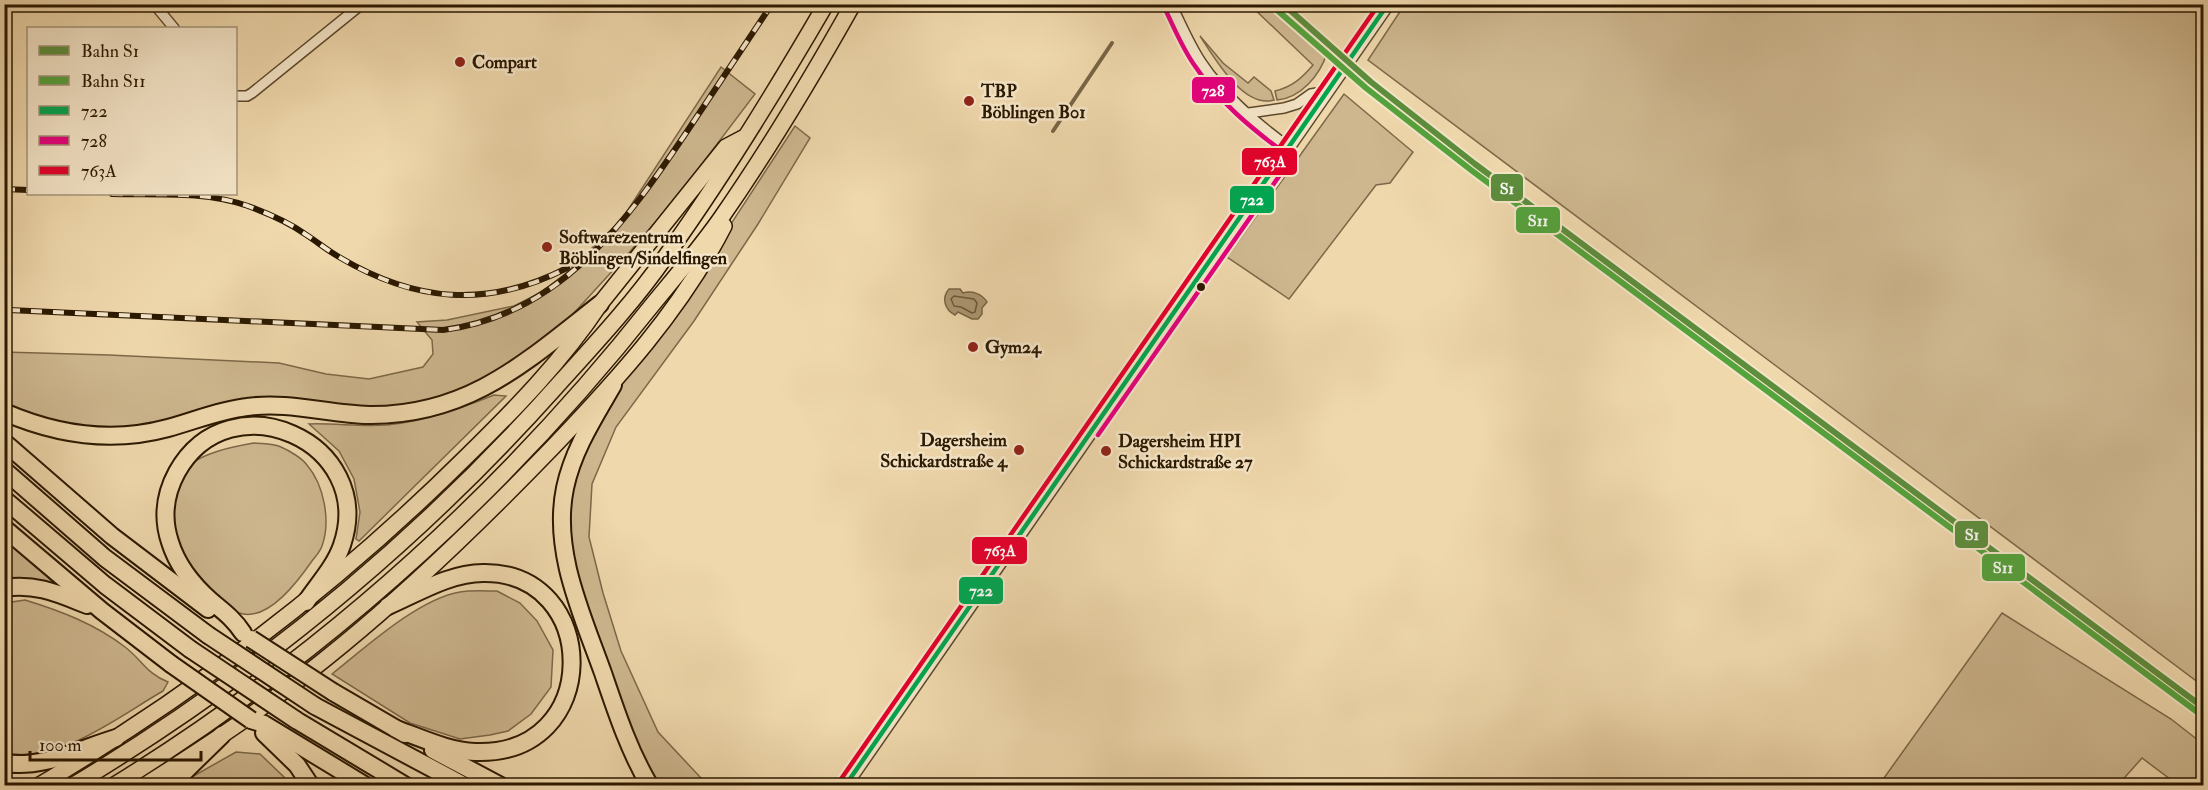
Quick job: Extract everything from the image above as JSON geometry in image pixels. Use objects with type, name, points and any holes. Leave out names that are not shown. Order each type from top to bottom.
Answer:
[{"type":"highway","points":[[72,786],[182,715],[291,636],[377,566],[478,472],[580,361],[665,258],[747,135],[826,4]]},
{"type":"highway","points":[[112,786],[217,717],[305,652],[461,517],[540,436],[618,348],[683,269],[720,219],[809,81],[853,4]]},
{"type":"highway","points":[[38,786],[172,702],[306,602],[382,537],[484,440],[567,349],[600,304],[726,147],[747,135]]},
{"type":"highway","points":[[144,786],[268,703],[317,665],[388,606],[492,510],[612,385],[687,288],[712,249],[757,164]]},
{"type":"highway","points":[[4,412],[55,430],[105,436],[153,431],[224,411],[257,406],[286,405],[367,415],[418,410],[437,406],[473,392],[509,374],[600,304]]},
{"type":"highway","points":[[612,385],[580,443],[564,498],[562,532],[570,579],[580,611],[631,748],[650,786]]},
{"type":"highway","points":[[306,602],[331,567],[343,544],[347,514],[342,485],[327,460],[302,438],[262,426],[235,428],[208,439],[186,458],[169,490],[165,519],[173,552],[186,573],[247,636],[333,692],[501,786]]},
{"type":"highway","points":[[4,442],[112,536],[229,619]]},
{"type":"highway","points":[[4,470],[105,558],[208,635],[315,706],[465,786]]},
{"type":"highway","points":[[4,499],[97,579],[190,649],[296,720],[406,786]]},
{"type":"highway","points":[[4,528],[171,664],[251,720],[264,724],[311,786]]},
{"type":"highway","points":[[388,606],[461,576],[483,573],[510,577],[536,590],[554,608],[566,628],[573,659],[569,687],[555,715],[531,738],[511,748],[488,752],[467,751],[435,743],[396,729]]},
{"type":"highway","points":[[4,588],[25,586],[43,588],[102,610]]},
{"type":"highway","points":[[170,786],[178,775],[222,735]]},
{"type":"highway","points":[[275,737],[366,786]]},
{"type":"highway","points":[[4,763],[44,762],[116,738]]},
{"type":"street","points":[[154,4],[173,27]]},
{"type":"street","points":[[237,96],[247,96],[252,93],[362,4]]},
{"type":"street","points":[[1171,4],[1189,43],[1218,84],[1269,133],[1290,148]]},
{"type":"street","points":[[845,786],[1388,4]]},
{"type":"street","points":[[1249,113],[1284,108],[1297,104],[1311,94],[1328,91]]},
{"type":"shaded area","points":[[1405,4],[2203,5],[2203,686],[1368,60]]},
{"type":"shaded area","points":[[1250,5],[1272,5],[1327,53],[1314,77],[1294,95],[1277,100],[1275,91],[1296,81],[1313,65]]},
{"type":"shaded area","points":[[1200,36],[1223,63],[1248,83],[1254,77],[1271,91],[1274,100],[1262,101],[1251,97],[1241,89],[1221,68]]},
{"type":"shaded area","points":[[721,67],[755,94],[677,197],[575,314],[530,352],[470,387],[421,403],[381,408],[352,408],[307,401],[129,429],[70,427],[5,407],[4,352],[279,363],[326,374],[369,379],[423,367],[433,354],[432,340],[417,322],[447,320],[514,306],[540,293],[565,274],[622,219]]},
{"type":"shaded area","points":[[1344,94],[1413,152],[1390,183],[1376,185],[1289,299],[1227,257]]},
{"type":"shaded area","points":[[795,126],[810,138],[758,224],[694,321],[616,427],[592,484],[589,537],[621,651],[658,732],[700,777],[712,785],[657,785],[642,763],[578,593],[567,510],[582,448],[621,384],[659,334]]},
{"type":"shaded area","points":[[494,395],[506,396],[359,541],[356,539],[360,512],[354,479],[339,451],[309,424],[387,425],[415,421]]},
{"type":"shaded area","points":[[254,443],[278,446],[305,462],[322,493],[326,526],[320,550],[291,588],[263,611],[243,614],[235,611],[217,597],[193,568],[178,540],[174,508],[182,478],[192,463],[218,451]]},
{"type":"shaded area","points":[[5,539],[61,589],[34,581],[5,581]]},
{"type":"shaded area","points":[[497,591],[520,603],[537,621],[553,650],[551,687],[531,714],[508,731],[460,739],[410,723],[332,674],[376,638],[427,604],[460,592]]},
{"type":"shaded area","points":[[25,600],[77,619],[114,639],[155,675],[168,682],[163,691],[107,725],[67,745],[26,754],[5,753],[5,603]]},
{"type":"shaded area","points":[[2002,613],[2171,719],[2203,744],[2203,785],[2178,785],[2142,758],[2118,785],[1879,785]]},
{"type":"shaded area","points":[[236,752],[260,754],[284,777],[289,785],[186,785],[190,778]]},
{"type":"water","points":[[949,289],[960,289],[963,293],[973,292],[985,299],[987,302],[978,319],[972,319],[958,312],[955,315],[949,310],[945,304],[945,296]]},
{"type":"waterway","points":[[1053,131],[1112,43]]},
{"type":"railway","points":[[9,310],[443,330],[485,321],[522,305],[556,284],[587,258],[615,229],[665,164],[772,4]]},
{"type":"railway","points":[[4,189],[27,190]]},
{"type":"railway","points":[[180,195],[215,198],[248,206],[292,226],[367,272],[423,291],[452,295],[508,290],[567,268]]},
{"type":"rail line","name":"S1","points":[[1283,4],[1371,82],[1475,164],[2204,708]]},
{"type":"rail line","name":"S11","points":[[1277,10],[1366,88],[1471,170],[2200,714]]},
{"type":"transit line","name":"763A","points":[[839,782],[1379,4]]},
{"type":"transit line","name":"722","points":[[845,786],[1388,4]]},
{"type":"transit line","name":"728","points":[[1164,7],[1186,52],[1204,79],[1225,103],[1286,154]]},
{"type":"transit line","name":"728","points":[[1098,435],[1296,152]]},
{"type":"place","name":"Compart","points":[[460,62]]},
{"type":"place","name":"TBP Böblingen B01","points":[[969,101]]},
{"type":"place","name":"Softwarezentrum Böblingen/Sindelfingen","points":[[547,247]]},
{"type":"place","name":"Gym24","points":[[973,347]]},
{"type":"place","name":"Dagersheim Schickardstraße 4","points":[[1019,450]]},
{"type":"place","name":"Dagersheim HPI Schickardstraße 27","points":[[1106,451]]}]
